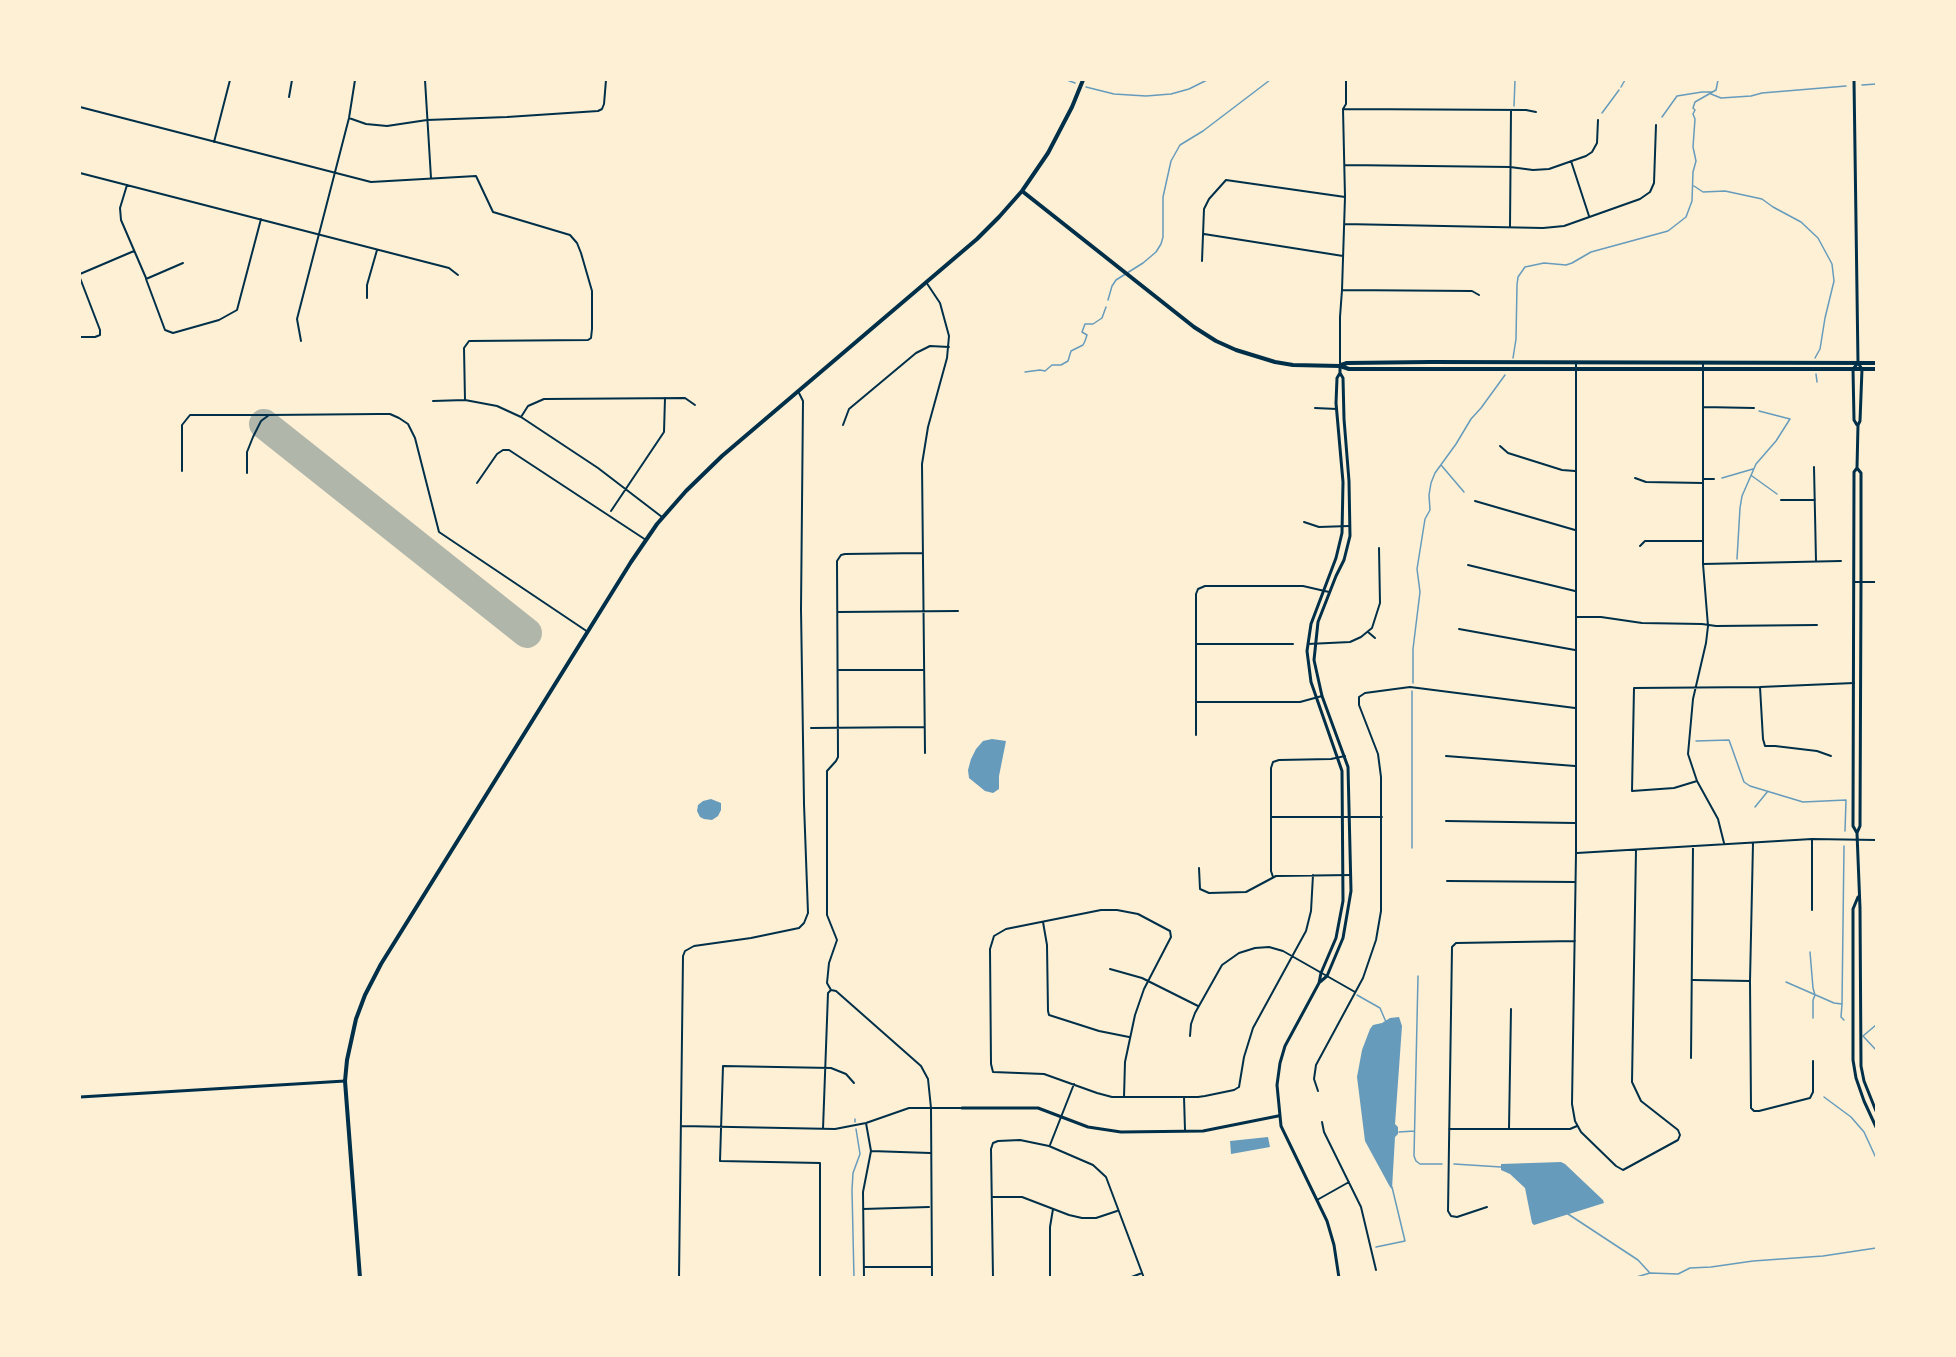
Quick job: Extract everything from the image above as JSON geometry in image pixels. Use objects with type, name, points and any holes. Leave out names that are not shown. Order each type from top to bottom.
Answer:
[{"type":"main road","points":[[360,1278],[345,1081],[352,1035],[372,980],[662,517],[705,471],[796,391],[977,239],[1022,190],[1056,139],[1083,80]]},
{"type":"main road","points":[[1022,190],[1194,327],[1216,341],[1262,359],[1293,365],[1340,366],[1349,369],[1876,369]]},
{"type":"main road","points":[[1340,366],[1347,363],[1876,363]]},
{"type":"main road","points":[[1523,363],[1523,369]]},
{"type":"street","points":[[214,142],[230,80]]},
{"type":"street","points":[[289,97],[291,80]]},
{"type":"street","points":[[301,341],[297,319],[349,118],[355,80]]},
{"type":"street","points":[[424,80],[431,179]]},
{"type":"street","points":[[349,118],[377,126],[427,120],[595,111],[602,109],[605,102],[606,80]]},
{"type":"street","points":[[1339,1278],[1330,1232],[1317,1200],[1284,1135],[1279,1116],[1278,1074],[1282,1055],[1290,1036],[1319,983],[1321,972],[1333,947],[1339,928],[1343,901],[1342,771],[1309,674],[1308,644],[1311,624],[1338,550],[1343,527],[1343,482],[1337,378],[1340,374],[1345,197],[1342,109],[1346,104],[1346,80]]},
{"type":"street","points":[[1854,80],[1858,363],[1862,369],[1857,468],[1854,472],[1853,826],[1857,833]]},
{"type":"street","points":[[80,107],[371,182],[476,176],[493,212],[566,232],[577,243],[592,291],[591,338],[588,340],[470,341],[464,348],[465,400]]},
{"type":"street","points":[[1342,109],[1536,112]]},
{"type":"street","points":[[1510,227],[1511,110]]},
{"type":"street","points":[[1344,165],[1510,167],[1539,170],[1586,156],[1594,150],[1598,120]]},
{"type":"street","points":[[1344,224],[1557,227],[1640,199],[1650,192],[1654,183],[1656,125]]},
{"type":"street","points":[[1571,161],[1589,216]]},
{"type":"street","points":[[80,172],[449,268],[458,275]]},
{"type":"street","points":[[1202,261],[1203,214],[1206,204],[1226,180],[1345,197]]},
{"type":"street","points":[[126,185],[120,208],[121,220],[165,330],[173,333],[219,320],[237,310],[261,219]]},
{"type":"street","points":[[1203,234],[1343,256]]},
{"type":"street","points":[[368,298],[367,285],[377,250]]},
{"type":"street","points":[[80,337],[95,338],[100,335],[100,330],[80,276],[134,251]]},
{"type":"street","points":[[146,279],[183,263]]},
{"type":"street","points":[[925,753],[922,464],[928,427],[949,347],[946,321],[940,303],[926,282]]},
{"type":"street","points":[[1342,290],[1472,291],[1479,295]]},
{"type":"street","points":[[843,425],[849,409],[916,353],[930,346],[949,347]]},
{"type":"street","points":[[1576,363],[1576,853],[1572,1104],[1577,1126],[1584,1136],[1623,1170],[1678,1140],[1680,1135],[1678,1130],[1641,1101],[1632,1082],[1636,850]]},
{"type":"street","points":[[1858,363],[1854,369],[1854,420],[1858,425]]},
{"type":"street","points":[[1703,364],[1703,564],[1707,625],[1706,643],[1693,699],[1688,754],[1697,781],[1718,819],[1724,843]]},
{"type":"street","points":[[1319,983],[1327,976],[1340,948],[1350,904],[1351,875],[1350,785],[1345,756],[1322,696],[1315,669],[1314,644],[1318,622],[1347,552],[1350,536],[1343,378],[1340,374]]},
{"type":"street","points":[[679,1278],[682,961],[685,951],[694,946],[793,930],[804,923],[808,913],[801,609],[803,401],[796,391]]},
{"type":"street","points":[[612,511],[664,432],[665,398]]},
{"type":"street","points":[[521,417],[528,406],[544,399],[685,398],[695,405]]},
{"type":"street","points":[[433,401],[465,400],[497,406],[521,417],[598,468],[662,517]]},
{"type":"street","points":[[1315,408],[1337,409]]},
{"type":"street","points":[[1703,408],[1754,408]]},
{"type":"street","points":[[182,471],[182,424],[190,415],[390,414],[403,420],[415,438],[439,532],[588,632]]},
{"type":"street","points":[[247,473],[247,452],[261,421],[269,415]]},
{"type":"street","points":[[1500,446],[1508,453],[1562,470],[1575,471]]},
{"type":"street","points":[[477,483],[497,454],[503,450],[509,450],[646,540]]},
{"type":"street","points":[[1814,467],[1816,561]]},
{"type":"street","points":[[1857,468],[1861,473],[1860,826],[1857,833],[1861,1066],[1864,1081],[1876,1111]]},
{"type":"street","points":[[1635,478],[1646,482],[1703,483]]},
{"type":"street","points":[[1703,479],[1714,479]]},
{"type":"street","points":[[1781,500],[1815,500]]},
{"type":"street","points":[[1475,501],[1575,530]]},
{"type":"street","points":[[1304,522],[1313,526],[1349,526]]},
{"type":"street","points":[[1640,546],[1646,541],[1703,541]]},
{"type":"street","points":[[1308,644],[1350,642],[1368,632],[1374,623],[1380,603],[1379,548]]},
{"type":"street","points":[[922,553],[838,556],[838,757],[827,771],[827,915],[837,940],[827,972],[827,983],[831,990],[836,991],[924,1070],[928,1079],[931,1108],[932,1278]]},
{"type":"street","points":[[1703,564],[1841,561]]},
{"type":"street","points":[[1468,565],[1575,591]]},
{"type":"street","points":[[1854,582],[1876,582]]},
{"type":"street","points":[[1196,735],[1196,594],[1198,589],[1205,586],[1303,586],[1329,592]]},
{"type":"street","points":[[838,612],[958,611]]},
{"type":"street","points":[[1576,618],[1707,625],[1816,625]]},
{"type":"street","points":[[1459,629],[1575,650]]},
{"type":"street","points":[[1368,632],[1375,638]]},
{"type":"street","points":[[1196,644],[1293,644]]},
{"type":"street","points":[[838,670],[924,670]]},
{"type":"street","points":[[1697,781],[1674,788],[1632,791],[1634,688],[1760,687],[1854,683]]},
{"type":"street","points":[[1318,1091],[1314,1079],[1316,1065],[1368,966],[1379,926],[1382,897],[1380,762],[1371,732],[1359,705],[1359,697],[1365,693],[1399,687],[1418,687],[1575,708]]},
{"type":"street","points":[[1760,687],[1762,739],[1765,746],[1817,751],[1831,756]]},
{"type":"street","points":[[1196,702],[1300,702],[1322,696]]},
{"type":"street","points":[[811,728],[924,727]]},
{"type":"street","points":[[1273,877],[1271,871],[1271,768],[1273,762],[1345,756]]},
{"type":"street","points":[[1446,756],[1575,766]]},
{"type":"street","points":[[1272,817],[1382,817]]},
{"type":"street","points":[[1446,821],[1575,823]]},
{"type":"street","points":[[1576,853],[1812,839],[1876,840]]},
{"type":"street","points":[[1812,839],[1812,910]]},
{"type":"street","points":[[1754,843],[1750,981],[1750,1106],[1754,1111],[1782,1106],[1811,1096],[1813,1092],[1812,1061]]},
{"type":"street","points":[[1691,1058],[1693,846]]},
{"type":"street","points":[[1200,868],[1199,884],[1202,891],[1246,892],[1273,877],[1351,875]]},
{"type":"street","points":[[1124,1097],[1125,1062],[1135,1015],[1148,980],[1171,933],[1145,917],[1117,910],[1092,911],[1043,921],[1001,930],[994,936],[990,945],[991,1064],[993,1072],[1044,1074],[1105,1096],[1124,1097],[1184,1097],[1205,1096],[1239,1087],[1250,1036],[1306,931],[1311,911],[1313,875]]},
{"type":"street","points":[[1447,882],[1575,882]]},
{"type":"street","points":[[1858,895],[1853,909],[1853,1060],[1864,1101],[1876,1127]]},
{"type":"street","points":[[1043,921],[1047,945],[1049,1015],[1099,1031],[1130,1037]]},
{"type":"street","points":[[1487,1207],[1457,1217],[1451,1216],[1448,1211],[1452,946],[1456,943],[1575,941]]},
{"type":"street","points":[[1190,1036],[1191,1024],[1198,1006],[1222,965],[1239,953],[1269,947],[1292,956],[1355,992]]},
{"type":"street","points":[[1110,969],[1148,980],[1198,1006]]},
{"type":"street","points":[[1693,980],[1750,981]]},
{"type":"street","points":[[823,1129],[828,993],[831,990]]},
{"type":"street","points":[[1509,1129],[1511,1009]]},
{"type":"street","points":[[820,1278],[820,1163],[720,1161],[723,1066],[825,1068],[839,1070],[854,1083]]},
{"type":"street","points":[[80,1097],[345,1081]]},
{"type":"street","points":[[1049,1146],[1074,1084]]},
{"type":"street","points":[[1184,1097],[1185,1132]]},
{"type":"street","points":[[681,1126],[845,1128],[909,1108],[1031,1107],[1103,1131],[1185,1132],[1219,1129],[1279,1116]]},
{"type":"street","points":[[1322,1122],[1324,1132],[1363,1213],[1376,1270]]},
{"type":"street","points":[[864,1278],[864,1184],[871,1151],[866,1123]]},
{"type":"street","points":[[1449,1129],[1570,1129],[1577,1126]]},
{"type":"street","points":[[993,1278],[991,1149],[993,1143],[1020,1140],[1049,1146],[1098,1169],[1110,1184],[1144,1278]]},
{"type":"street","points":[[871,1151],[930,1153]]},
{"type":"street","points":[[1317,1200],[1349,1182]]},
{"type":"street","points":[[992,1197],[1022,1197],[1082,1218],[1096,1218],[1118,1211]]},
{"type":"street","points":[[863,1209],[930,1207]]},
{"type":"street","points":[[1050,1278],[1050,1227],[1053,1209]]},
{"type":"street","points":[[864,1267],[932,1267]]},
{"type":"street","points":[[1129,1278],[1142,1273]]},
{"type":"water","points":[[992,739],[1006,741],[999,776],[999,789],[993,793],[985,791],[969,778],[968,770],[976,749],[983,741]]},
{"type":"water","points":[[711,799],[721,803],[721,810],[712,820],[704,819],[697,811],[698,805]]},
{"type":"water","points":[[1399,1017],[1402,1026],[1395,1124],[1398,1127],[1398,1134],[1395,1137],[1392,1189],[1365,1141],[1357,1077],[1362,1050],[1370,1029],[1373,1025]]},
{"type":"water","points":[[1268,1137],[1270,1147],[1231,1154],[1230,1141]]},
{"type":"water","points":[[1561,1162],[1604,1203],[1534,1225],[1525,1188],[1510,1174],[1501,1170],[1501,1164]]},
{"type":"waterway","points":[[1067,80],[1075,83]]},
{"type":"waterway","points":[[1086,87],[1114,94],[1146,96],[1171,94],[1189,89],[1207,80]]},
{"type":"waterway","points":[[1108,300],[1116,280],[1143,263],[1156,252],[1161,244],[1163,197],[1171,161],[1180,145],[1203,131],[1270,80]]},
{"type":"waterway","points":[[1514,106],[1515,80]]},
{"type":"waterway","points":[[1621,87],[1625,80]]},
{"type":"waterway","points":[[1513,358],[1516,339],[1518,277],[1525,267],[1544,263],[1566,265],[1591,252],[1668,231],[1686,217],[1692,201],[1693,172],[1696,161],[1693,147],[1695,119],[1693,108],[1695,102],[1716,90],[1718,80]]},
{"type":"waterway","points":[[1862,85],[1876,84]]},
{"type":"waterway","points":[[1711,94],[1721,98],[1846,86]]},
{"type":"waterway","points":[[1602,113],[1619,90]]},
{"type":"waterway","points":[[1662,117],[1677,96],[1712,92]]},
{"type":"waterway","points":[[1694,186],[1703,192],[1725,191],[1762,199],[1801,222],[1818,238],[1832,264],[1834,281],[1820,349],[1815,358]]},
{"type":"waterway","points":[[1025,372],[1045,371],[1052,365],[1061,365],[1068,361],[1071,351],[1083,345],[1085,341],[1087,335],[1082,332],[1085,324],[1093,324],[1102,318],[1106,307]]},
{"type":"waterway","points":[[1816,374],[1817,382]]},
{"type":"waterway","points":[[1413,683],[1413,649],[1420,592],[1417,569],[1425,519],[1430,510],[1431,483],[1435,473],[1471,419],[1505,375]]},
{"type":"waterway","points":[[1737,559],[1742,496],[1756,464],[1776,441],[1790,419],[1759,411]]},
{"type":"waterway","points":[[1441,465],[1464,492]]},
{"type":"waterway","points":[[1722,478],[1753,469]]},
{"type":"waterway","points":[[1752,476],[1777,494]]},
{"type":"waterway","points":[[1412,691],[1412,848]]},
{"type":"waterway","points":[[1696,741],[1729,740],[1744,782],[1750,786],[1803,802],[1846,800],[1845,831]]},
{"type":"waterway","points":[[1755,807],[1768,791]]},
{"type":"waterway","points":[[1842,1004],[1844,846]]},
{"type":"waterway","points":[[1810,952],[1815,995],[1813,1018]]},
{"type":"waterway","points":[[1418,976],[1414,1156],[1420,1164],[1442,1164]]},
{"type":"waterway","points":[[1786,982],[1834,1003],[1842,1004],[1841,1017],[1844,1020]]},
{"type":"waterway","points":[[1357,995],[1380,1008],[1386,1022]]},
{"type":"waterway","points":[[1876,1025],[1863,1036],[1876,1050]]},
{"type":"waterway","points":[[1824,1097],[1851,1117],[1864,1132],[1876,1158]]},
{"type":"waterway","points":[[854,1278],[852,1190],[853,1173],[860,1154],[856,1129]]},
{"type":"waterway","points":[[1399,1132],[1414,1131]]},
{"type":"waterway","points":[[1454,1164],[1501,1167]]},
{"type":"waterway","points":[[1376,1247],[1405,1241],[1392,1187]]},
{"type":"waterway","points":[[1568,1214],[1638,1260],[1649,1272]]},
{"type":"waterway","points":[[1633,1278],[1650,1273],[1678,1274],[1690,1268],[1823,1256],[1876,1248]]},
{"type":"runway","points":[[264,424],[527,633]]}]
